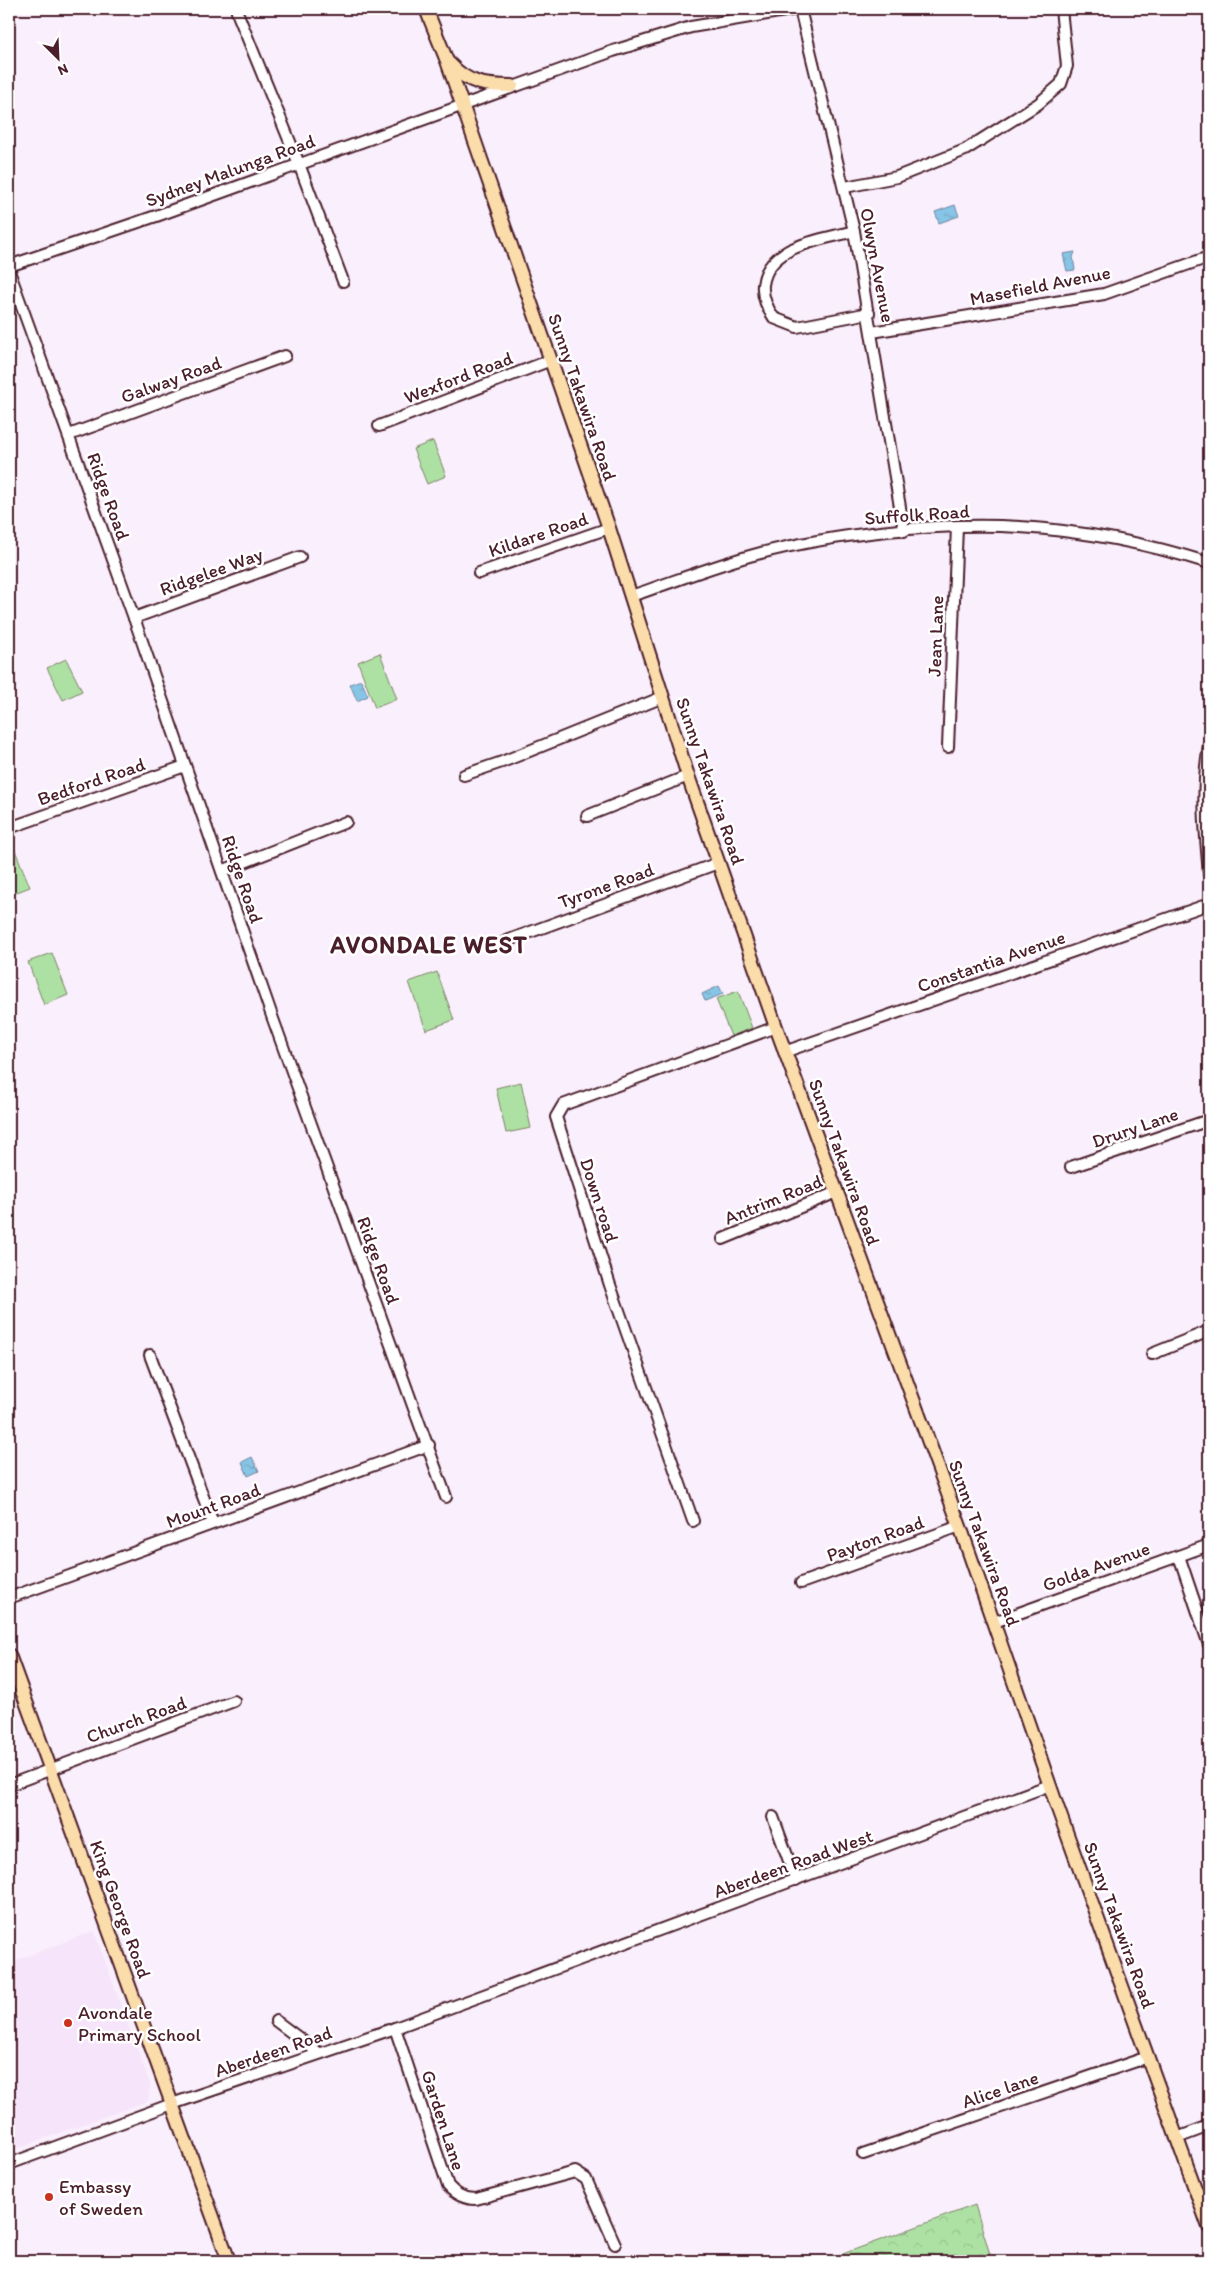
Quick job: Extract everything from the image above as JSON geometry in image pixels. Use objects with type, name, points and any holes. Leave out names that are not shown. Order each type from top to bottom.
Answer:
[{"type":"main road","name":"Sunny Takawira Road","points":[[426,9],[447,61],[609,528],[688,776],[784,1052],[960,1526],[1050,1785],[1177,2138],[1204,2195],[1209,2227]]},
{"type":"main road","points":[[447,61],[459,74],[470,80],[483,85],[512,86]]},
{"type":"main road","name":"King George Road","points":[[9,1655],[229,2261]]},
{"type":"street","name":"Sydney Malunga Road","points":[[9,266],[462,106],[512,86],[691,27],[799,9]]},
{"type":"street","name":"Olwyn Avenue","points":[[799,9],[845,187],[854,231],[904,531]]},
{"type":"street","points":[[845,187],[897,177],[930,166],[965,150],[1038,104],[1061,84],[1066,76],[1067,66],[1061,9]]},
{"type":"street","points":[[236,12],[299,164],[343,281]]},
{"type":"street","points":[[854,231],[792,249],[776,259],[767,269],[763,290],[765,300],[774,318],[797,327],[824,324],[869,313]]},
{"type":"street","name":"Masefield Avenue","points":[[872,332],[1104,294],[1209,257]]},
{"type":"street","name":"Ridge Road","points":[[9,271],[134,618],[276,1029],[446,1497]]},
{"type":"street","name":"Galway Road","points":[[69,435],[285,356]]},
{"type":"street","name":"Wexford Road","points":[[379,426],[550,360]]},
{"type":"street","name":"Suffolk Road","points":[[631,596],[756,554],[837,538],[957,527],[1020,527],[1127,541],[1209,563]]},
{"type":"street","name":"Jean Lane","points":[[948,747],[957,527]]},
{"type":"street","name":"Kildare Road","points":[[479,573],[609,528]]},
{"type":"street","name":"Ridgelee Way","points":[[134,618],[300,557]]},
{"type":"street","points":[[464,775],[502,762],[663,697]]},
{"type":"street","points":[[1209,745],[1204,783],[1203,812],[1209,874]]},
{"type":"street","name":"Bedford Road","points":[[9,828],[185,766]]},
{"type":"street","points":[[587,816],[688,776]]},
{"type":"street","points":[[222,871],[346,822]]},
{"type":"street","name":"Tyrone Road","points":[[506,941],[718,863]]},
{"type":"street","name":"Constantia Avenue","points":[[784,1052],[1209,904]]},
{"type":"street","name":"Down road","points":[[693,1521],[610,1285],[556,1117],[563,1105],[776,1027]]},
{"type":"street","name":"Drury Lane","points":[[1071,1167],[1209,1120]]},
{"type":"street","name":"Antrim Road","points":[[723,1239],[837,1192]]},
{"type":"street","points":[[1152,1354],[1209,1331]]},
{"type":"street","points":[[150,1355],[213,1523]]},
{"type":"street","name":"Mount Road","points":[[9,1598],[428,1445]]},
{"type":"street","name":"Payton Road","points":[[801,1583],[960,1526]]},
{"type":"street","name":"Golda Avenue","points":[[994,1622],[1209,1545]]},
{"type":"street","points":[[1179,1556],[1209,1645]]},
{"type":"street","name":"Church Road","points":[[9,1785],[234,1701]]},
{"type":"street","name":"Aberdeen Road West","points":[[548,1971],[1050,1785]]},
{"type":"street","points":[[773,1817],[796,1880]]},
{"type":"street","name":"Aberdeen Road","points":[[9,2164],[172,2104],[395,2028],[548,1971]]},
{"type":"street","points":[[276,2021],[319,2053]]},
{"type":"street","name":"Garden Lane","points":[[395,2028],[448,2186],[454,2192],[461,2197],[476,2199],[575,2172],[586,2179],[615,2244]]},
{"type":"street","name":"Alice lane","points":[[863,2154],[1148,2057]]},
{"type":"street","points":[[1177,2138],[1209,2126]]},
{"type":"shaded area","name":"Avondale Primary School","points":[[94,1931],[150,2084],[148,2101],[9,2151],[9,1963]]},
{"type":"green space","points":[[433,441],[446,476],[427,484],[413,449]]},
{"type":"green space","points":[[380,653],[397,699],[375,708],[358,662]]},
{"type":"green space","points":[[66,659],[82,691],[63,700],[47,668]]},
{"type":"green space","points":[[14,848],[30,887],[9,895],[9,850]]},
{"type":"green space","points":[[52,953],[68,995],[44,1005],[28,962]]},
{"type":"green space","points":[[437,972],[454,1020],[426,1030],[409,982]]},
{"type":"green space","points":[[738,991],[752,1028],[731,1036],[716,999]]},
{"type":"green space","points":[[521,1082],[531,1128],[506,1133],[496,1088]]},
{"type":"green space","points":[[975,2205],[992,2261],[824,2261]]},
{"type":"water","points":[[955,205],[959,216],[939,223],[935,212]]},
{"type":"water","points":[[1075,252],[1073,257],[1075,270],[1067,271],[1063,254]]},
{"type":"water","points":[[361,680],[368,696],[357,701],[350,684]]},
{"type":"water","points":[[719,986],[723,994],[705,1001],[702,994]]},
{"type":"water","points":[[252,1457],[259,1471],[248,1476],[242,1462]]},
{"type":"place","name":"Avondale Primary School","points":[[68,2023]]},
{"type":"place","name":"Embassy of Sweden","points":[[49,2197]]},
{"type":"district","name":"AVONDALE WEST","points":[[429,945]]}]
